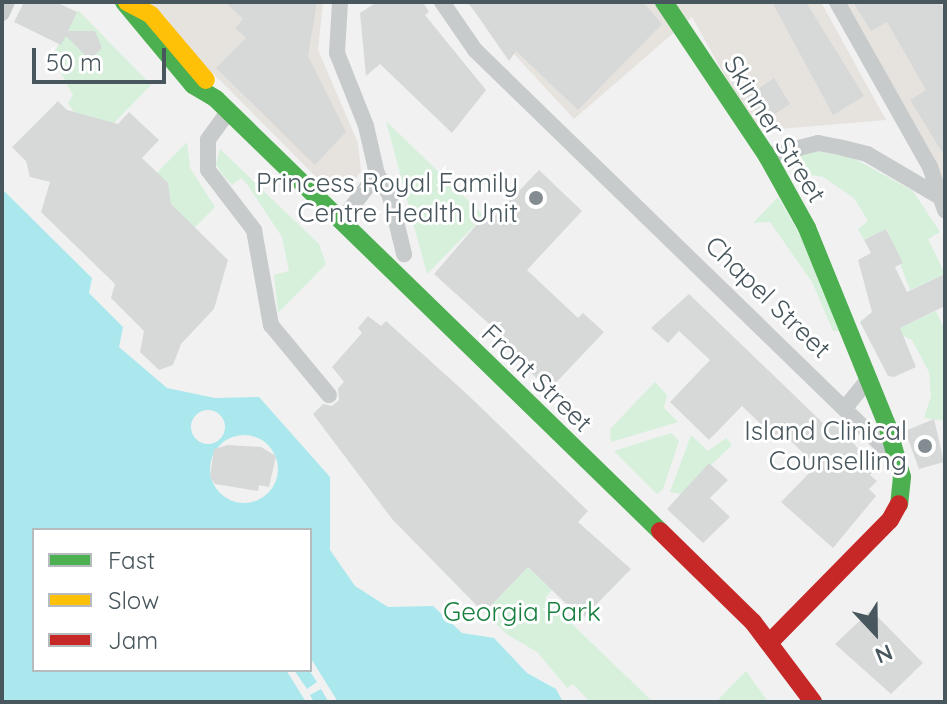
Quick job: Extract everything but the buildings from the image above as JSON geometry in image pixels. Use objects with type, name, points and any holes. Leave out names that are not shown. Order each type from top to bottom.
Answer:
[{"type":"street","points":[[2,13],[7,2]]},
{"type":"street","name":"Front Street","points":[[126,2],[135,21],[193,85],[222,105],[770,642],[813,702]]},
{"type":"street","points":[[340,2],[337,53],[366,126],[377,174],[390,196],[404,254]]},
{"type":"street","name":"Chapel Street","points":[[442,2],[475,50],[899,463]]},
{"type":"street","name":"Skinner Street","points":[[664,2],[767,156],[807,228],[869,378],[899,463]]},
{"type":"street","points":[[837,2],[930,167],[937,195],[945,210]]},
{"type":"street","points":[[222,105],[208,140],[208,170],[254,230],[271,325],[329,395]]},
{"type":"street","points":[[767,156],[818,143],[843,148],[867,154],[937,195]]},
{"type":"street","points":[[341,221],[377,174]]},
{"type":"street","points":[[845,408],[869,378]]},
{"type":"street","points":[[770,642],[890,520],[903,491],[899,463]]},
{"type":"shaded area","points":[[150,2],[323,2],[318,50],[358,143],[361,171],[353,183],[332,188],[318,179],[163,23]]},
{"type":"shaded area","points":[[466,2],[821,2],[886,120],[756,131],[692,17],[574,119]]},
{"type":"shaded area","points":[[837,2],[945,2],[945,210]]},
{"type":"green space","points":[[78,10],[151,85],[112,125],[88,133],[68,103],[73,95],[52,57]]},
{"type":"green space","points":[[386,121],[484,216],[427,274]]},
{"type":"green space","points":[[187,142],[190,168],[215,207],[191,231],[150,180]]},
{"type":"green space","points":[[220,149],[319,244],[326,264],[278,313],[274,275],[289,271],[282,237],[247,184],[241,178],[232,185],[222,174],[216,164]]},
{"type":"green space","points":[[816,151],[853,158],[913,191],[940,232],[928,239],[945,274],[910,290],[887,229],[864,240],[858,229],[868,221],[854,198],[823,177],[795,172],[798,155]]},
{"type":"green space","points":[[778,197],[800,235],[841,331],[833,331],[812,282],[770,222],[753,223]]},
{"type":"green space","points":[[936,311],[945,331],[945,421],[924,418],[931,396],[929,372],[912,340],[893,331]]},
{"type":"green space","points":[[655,382],[667,395],[664,408],[678,422],[611,442],[610,429]]},
{"type":"green space","points":[[671,433],[679,441],[663,489],[657,494],[614,451]]},
{"type":"green space","points":[[691,435],[708,451],[726,438],[732,445],[681,494],[670,492]]},
{"type":"green space","name":"Georgia Park","points":[[528,567],[552,590],[545,598],[653,702],[590,702],[573,684],[567,688],[537,652],[508,635],[484,613]]},
{"type":"green space","points":[[746,671],[768,702],[716,702]]},
{"type":"water","points":[[2,189],[92,278],[89,293],[123,327],[119,347],[167,388],[215,398],[259,397],[330,477],[330,550],[355,586],[388,607],[433,606],[462,633],[494,638],[527,673],[556,689],[563,702],[2,702]]},
{"type":"pier","points":[[208,410],[220,415],[225,427],[220,439],[208,444],[196,439],[191,427],[196,415]]},
{"type":"pier","points":[[244,435],[268,445],[278,469],[268,493],[244,503],[220,493],[210,469],[220,445]]},
{"type":"pier","points":[[312,660],[338,702],[319,702],[328,701],[321,689],[310,695],[314,702],[306,702],[287,672],[295,672],[307,689],[317,682],[310,672]]},
{"type":"traffic: fast","points":[[124,2],[193,85],[216,99],[660,531]]},
{"type":"traffic: fast","points":[[664,2],[767,156],[807,228],[887,425],[902,477],[899,504]]},
{"type":"traffic: slow","points":[[127,2],[151,15],[206,80]]},
{"type":"traffic: jam","points":[[770,642],[890,520],[899,504]]},
{"type":"traffic: jam","points":[[660,531],[753,622],[813,702]]},
{"type":"place","name":"Princess Royal Family Centre Health Unit","points":[[536,198]]},
{"type":"place","name":"Island Clinical Counselling","points":[[925,446]]}]
